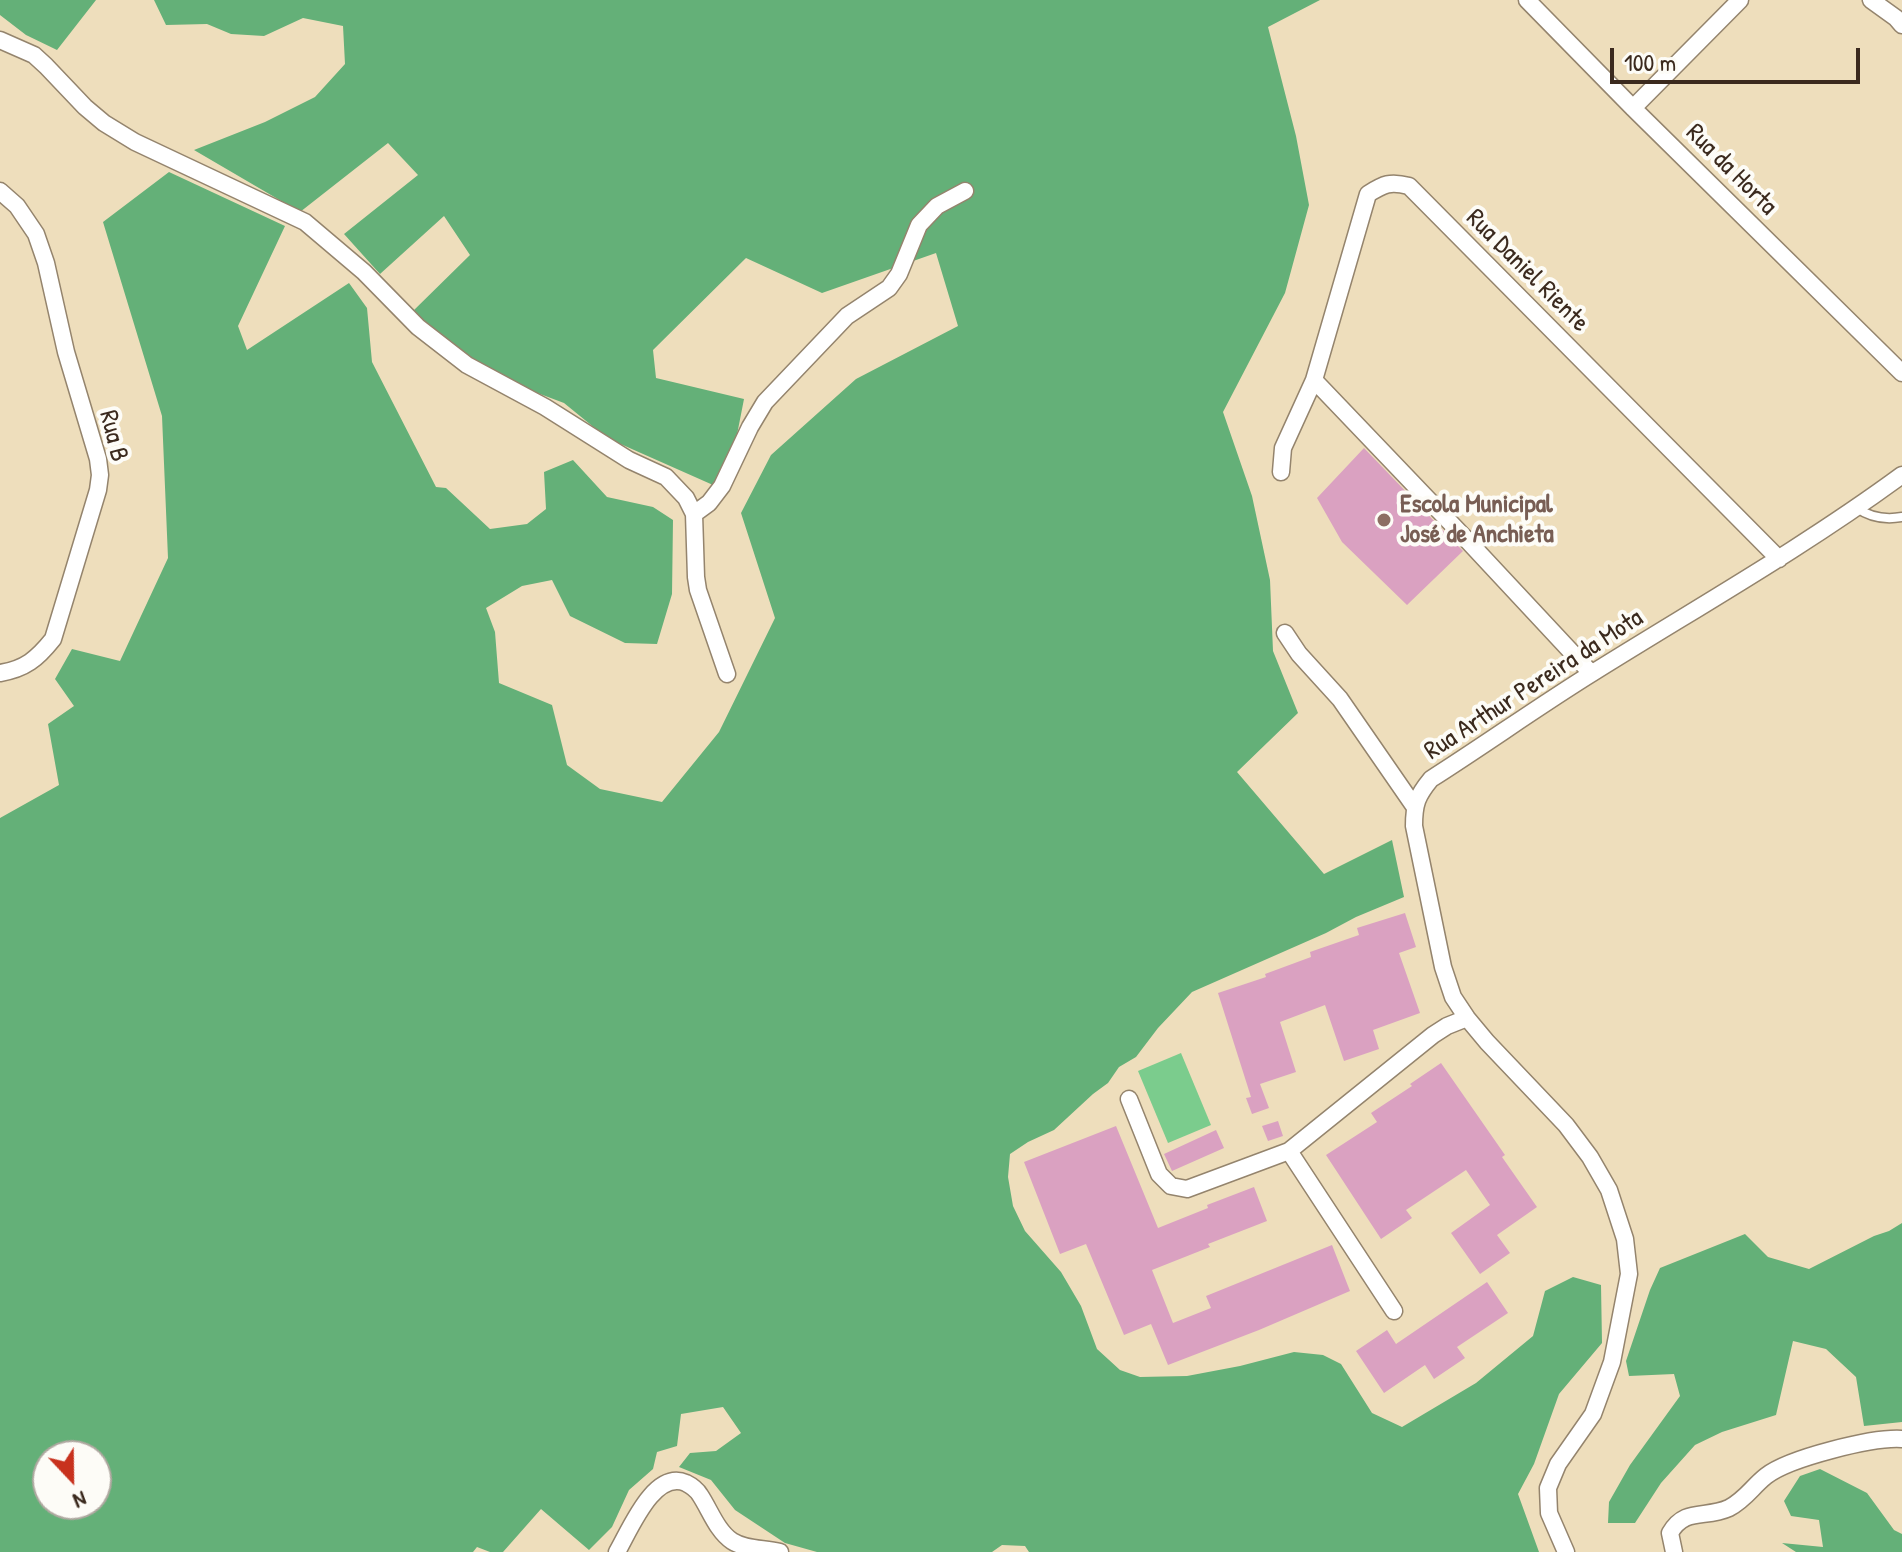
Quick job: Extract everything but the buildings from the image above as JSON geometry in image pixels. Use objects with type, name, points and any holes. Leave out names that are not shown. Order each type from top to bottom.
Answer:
[{"type":"street","name":"Rua da Horta","points":[[1527,0],[1902,373]]},
{"type":"street","points":[[1633,108],[1740,0]]},
{"type":"street","points":[[1871,0],[1902,25]]},
{"type":"street","points":[[0,40],[34,55],[85,107],[135,142],[305,222],[364,272],[418,327],[467,365],[545,407],[629,460],[666,477],[686,498],[694,514],[698,590],[727,674]]},
{"type":"street","name":"Rua Daniel Riente","points":[[1281,472],[1283,448],[1314,380],[1368,194],[1395,182],[1409,186],[1779,559]]},
{"type":"street","name":"Rua B","points":[[0,191],[17,206],[36,234],[100,475],[53,639],[41,654],[18,670],[0,673]]},
{"type":"street","points":[[694,514],[709,503],[722,486],[765,402],[847,316],[889,288],[899,274],[919,225],[937,206],[965,191]]},
{"type":"street","points":[[1314,380],[1591,673]]},
{"type":"street","name":"Rua Arthur Pereira da Mota","points":[[1414,806],[1431,779],[1591,673],[1779,559],[1902,475]]},
{"type":"street","points":[[1285,633],[1299,654],[1340,699],[1414,806],[1414,826],[1443,967],[1453,997],[1487,1042],[1566,1125],[1590,1157],[1609,1190],[1625,1239],[1629,1274],[1612,1362],[1593,1414],[1558,1464],[1548,1488],[1549,1513],[1566,1552]]},
{"type":"street","points":[[1129,1099],[1159,1174],[1179,1189],[1195,1187],[1289,1151],[1433,1035],[1467,1018]]},
{"type":"street","points":[[1289,1151],[1394,1311]]},
{"type":"street","points":[[1674,1552],[1670,1533],[1675,1524],[1685,1516],[1721,1511],[1740,1502],[1780,1467],[1799,1459],[1880,1439],[1902,1439]]},
{"type":"street","points":[[617,1552],[649,1497],[659,1486],[671,1482],[683,1482],[697,1490],[728,1539],[741,1547],[780,1552]]},
{"type":"lane","points":[[1857,508],[1867,515],[1881,518],[1902,517]]},
{"type":"green space","points":[[0,0],[96,0],[57,50],[26,35],[0,15]]},
{"type":"green space","points":[[154,0],[1320,0],[1268,27],[1296,136],[1309,205],[1285,293],[1223,412],[1252,496],[1270,580],[1273,651],[1298,713],[1237,772],[1324,874],[1392,840],[1404,897],[1192,992],[1136,1057],[1119,1067],[1108,1083],[1054,1130],[1010,1154],[1008,1177],[1013,1206],[1025,1231],[1061,1272],[1081,1306],[1097,1349],[1120,1370],[1140,1377],[1187,1376],[1294,1352],[1323,1355],[1341,1364],[1372,1413],[1402,1427],[1476,1383],[1533,1336],[1545,1291],[1573,1277],[1601,1285],[1602,1343],[1559,1394],[1534,1464],[1518,1494],[1539,1552],[1029,1552],[1025,1546],[1002,1545],[992,1552],[817,1552],[785,1543],[735,1510],[711,1480],[679,1467],[690,1453],[716,1451],[741,1433],[723,1407],[681,1414],[677,1446],[657,1452],[653,1469],[629,1490],[612,1527],[589,1550],[541,1509],[503,1552],[490,1552],[477,1547],[473,1552],[0,1552],[0,818],[59,785],[48,724],[74,706],[55,679],[72,649],[120,661],[168,558],[162,416],[103,222],[169,172],[285,226],[238,326],[247,350],[349,283],[367,308],[372,362],[436,487],[446,488],[490,529],[527,524],[546,509],[544,472],[573,460],[607,497],[653,507],[673,520],[672,594],[657,644],[625,643],[570,616],[552,580],[522,586],[486,608],[495,632],[499,683],[552,705],[567,765],[600,789],[662,802],[719,732],[775,618],[741,513],[771,455],[856,379],[958,326],[936,253],[822,293],[746,258],[653,350],[656,378],[744,399],[734,450],[713,485],[607,438],[564,403],[500,379],[412,312],[470,255],[444,216],[380,274],[344,234],[418,175],[388,143],[300,212],[194,150],[265,122],[315,97],[345,64],[343,26],[303,18],[264,36],[231,34],[207,24],[166,25]]},
{"type":"green space","points":[[1181,1053],[1211,1125],[1168,1143],[1138,1071]]},
{"type":"green space","points":[[1902,1223],[1902,1422],[1864,1426],[1856,1377],[1826,1349],[1793,1341],[1776,1415],[1722,1432],[1695,1445],[1661,1483],[1635,1523],[1608,1523],[1609,1502],[1630,1465],[1680,1396],[1674,1374],[1629,1376],[1626,1361],[1660,1268],[1745,1234],[1768,1257],[1809,1269]]},
{"type":"green space","points":[[1820,1469],[1867,1493],[1894,1530],[1902,1534],[1902,1552],[1796,1552],[1782,1543],[1823,1547],[1819,1520],[1791,1516],[1784,1501],[1800,1476]]},
{"type":"place","name":"Escola Municipal José de Anchieta","points":[[1384,520]]}]
